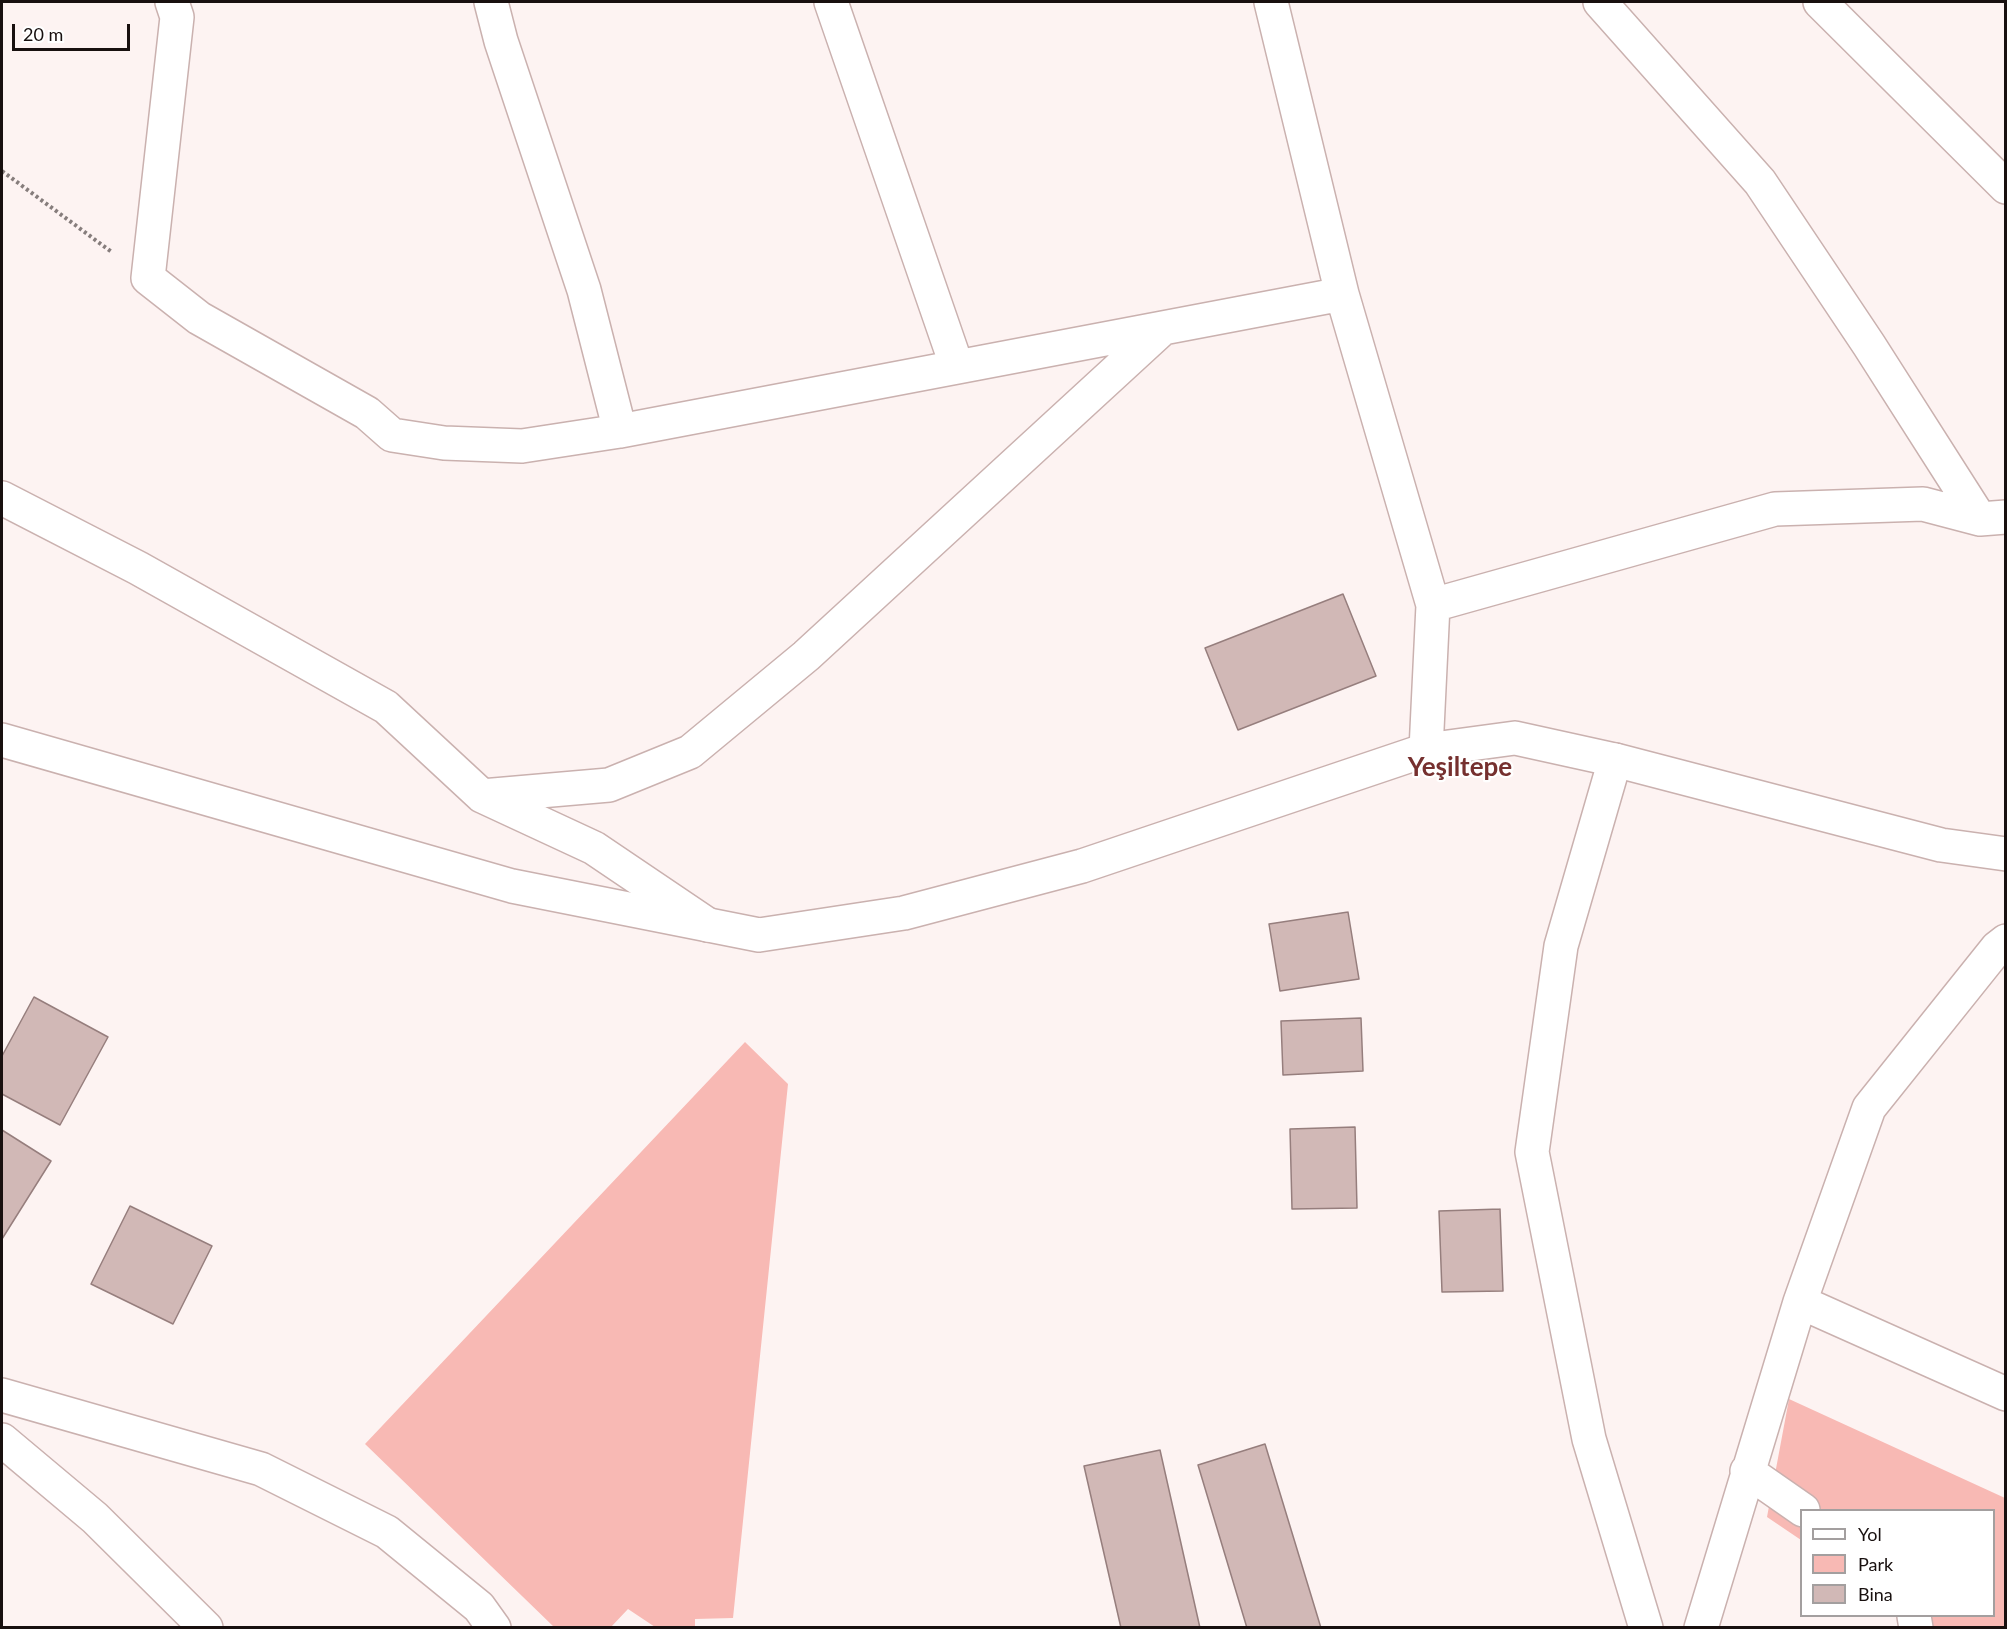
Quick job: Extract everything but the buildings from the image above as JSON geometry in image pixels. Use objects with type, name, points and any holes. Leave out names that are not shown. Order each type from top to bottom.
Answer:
[{"type":"street","points":[[171,2],[177,17],[148,278],[199,318],[367,412],[392,435],[444,443],[522,446],[620,431],[1342,294]]},
{"type":"street","points":[[491,2],[501,41],[584,290],[620,431]]},
{"type":"street","points":[[831,2],[957,367]]},
{"type":"street","points":[[1271,2],[1342,294],[1433,605],[1426,750]]},
{"type":"street","points":[[1600,2],[1760,182],[1869,345],[1993,518]]},
{"type":"street","points":[[1820,2],[2006,186]]},
{"type":"street","points":[[482,796],[609,786],[690,752],[806,656],[1163,328]]},
{"type":"street","points":[[2,498],[138,568],[386,707],[482,796],[594,848],[708,925]]},
{"type":"street","points":[[1433,605],[1775,509],[1923,504],[1993,518]]},
{"type":"street","points":[[2,740],[512,886],[759,935],[904,913],[1083,866],[1426,750],[1515,738],[1615,760],[1941,845],[2006,854]]},
{"type":"street","points":[[1615,760],[1561,946],[1532,1152],[1589,1439],[1646,1628]]},
{"type":"street","points":[[1701,1628],[1800,1302],[1869,1108],[1997,948],[2006,941]]},
{"type":"street","points":[[1800,1302],[2006,1395]]},
{"type":"street","points":[[2,1395],[261,1469],[387,1532],[479,1607],[494,1628]]},
{"type":"street","points":[[2,1440],[95,1518],[206,1628]]},
{"type":"street","points":[[1747,1471],[1802,1509]]},
{"type":"path","points":[[2,171],[148,278]]},
{"type":"green space","points":[[745,1042],[788,1084],[733,1618],[695,1619],[695,1627],[655,1627],[628,1609],[611,1627],[554,1627],[365,1444]]},
{"type":"green space","points":[[1789,1399],[2005,1498],[2005,1627],[1909,1627],[1899,1617],[1995,1617],[1995,1509],[1800,1509],[1800,1539],[1767,1517]]},
{"type":"district","name":"Yeşiltepe","points":[[1460,768]]}]
